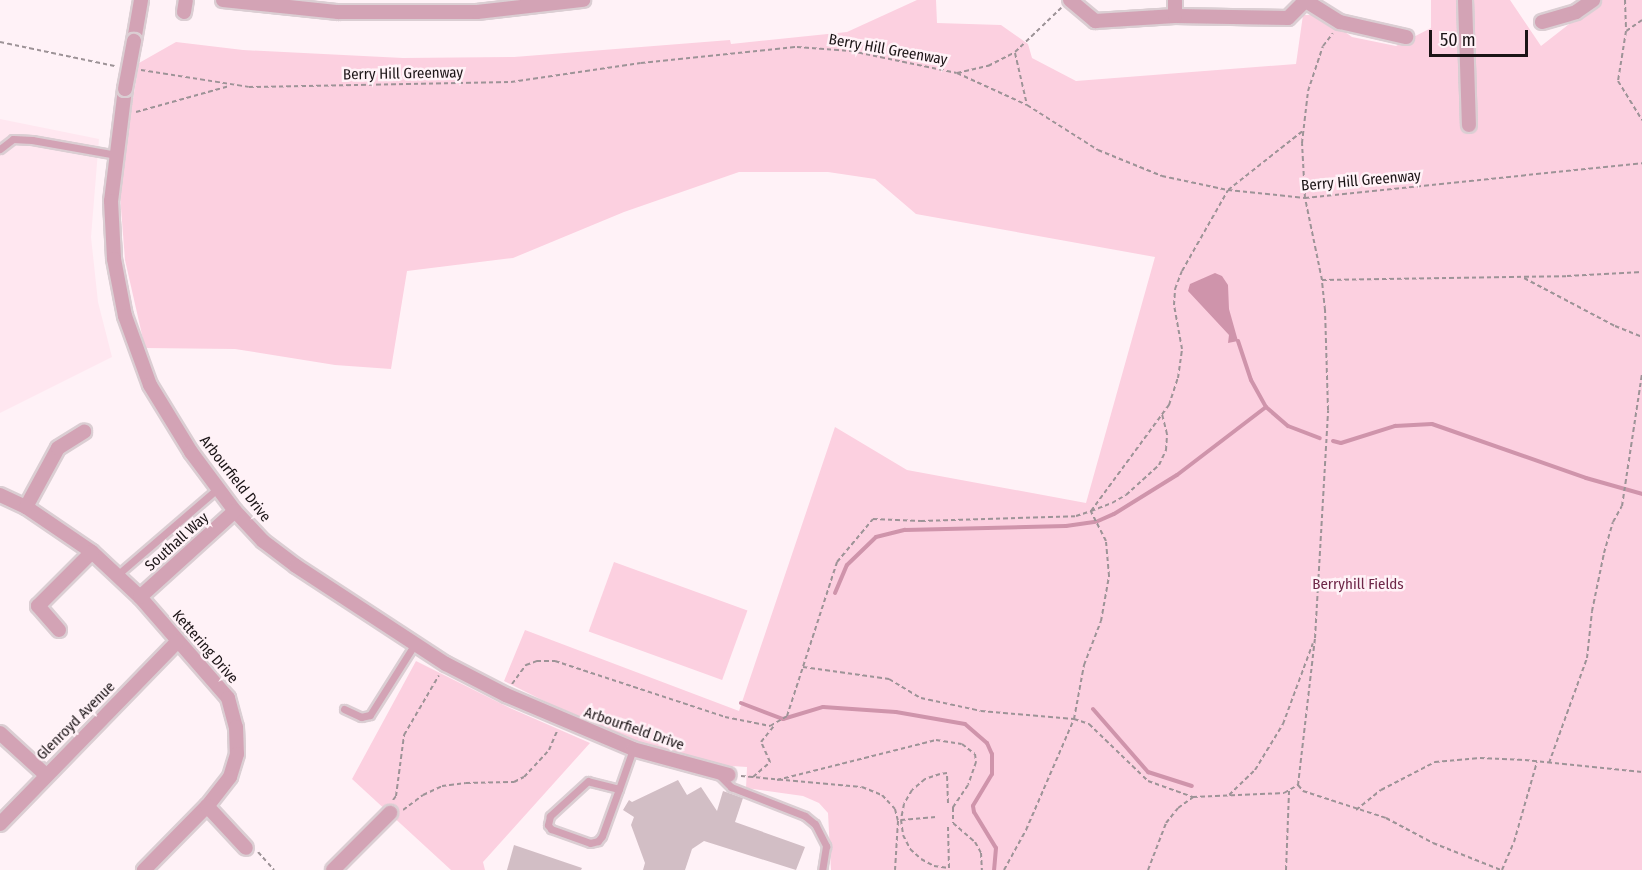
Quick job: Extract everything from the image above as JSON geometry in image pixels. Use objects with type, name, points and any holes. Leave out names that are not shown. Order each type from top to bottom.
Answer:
[{"type":"street","name":"Arbourfield Drive","points":[[141,0],[125,89],[111,201],[114,259],[125,316],[150,385],[191,452],[235,511],[263,541],[296,566],[446,664],[562,721],[633,749],[723,774]]},
{"type":"street","points":[[224,0],[338,12],[406,6],[477,12],[583,0]]},
{"type":"street","points":[[1175,0],[1175,16]]},
{"type":"street","points":[[1465,0],[1469,125]]},
{"type":"street","points":[[1542,22],[1576,12],[1593,0]]},
{"type":"street","points":[[1066,4],[1095,21],[1175,16],[1288,18],[1306,1],[1340,22],[1406,37]]},
{"type":"street","points":[[26,507],[58,448],[84,432]]},
{"type":"street","name":"Kettering Drive","points":[[0,495],[26,507],[92,552],[140,597],[228,698],[236,727],[237,754],[230,777],[207,806],[144,870]]},
{"type":"street","name":"Southall Way","points":[[140,597],[235,511]]},
{"type":"street","points":[[59,630],[38,606],[92,552]]},
{"type":"street","name":"Glenroyd Avenue","points":[[0,824],[178,641]]},
{"type":"street","points":[[0,733],[46,775]]},
{"type":"street","points":[[207,806],[246,848]]},
{"type":"street","points":[[333,870],[390,813]]},
{"type":"lane","points":[[0,149],[13,140],[32,140],[117,155]]},
{"type":"lane","points":[[117,575],[218,488]]},
{"type":"lane","points":[[344,709],[361,717],[370,715],[414,645]]},
{"type":"lane","points":[[619,789],[588,781],[550,816],[548,825],[551,829],[590,843],[598,841],[619,789],[633,749]]},
{"type":"lane","points":[[723,774],[731,787],[805,816],[815,824],[826,846],[822,870]]},
{"type":"path","points":[[1624,0],[1626,31],[1618,81],[1642,120]]},
{"type":"path","points":[[957,73],[988,66],[1015,52],[1066,4]]},
{"type":"path","points":[[1626,31],[1642,20]]},
{"type":"path","points":[[1340,22],[1323,46],[1308,91],[1304,130],[1305,198],[1322,280],[1328,410],[1315,638],[1298,785],[1303,791],[1386,818],[1433,843],[1501,870],[1514,842],[1537,762]]},
{"type":"path","points":[[0,42],[126,68]]},
{"type":"path","name":"Berry Hill Greenway","points":[[137,70],[231,86],[511,82],[641,63],[797,48],[851,51],[957,73],[1027,105],[1098,150],[1162,176],[1228,190],[1305,198],[1642,163]]},
{"type":"path","points":[[1015,52],[1027,105]]},
{"type":"path","points":[[122,116],[231,86]]},
{"type":"path","points":[[1090,511],[1169,405],[1178,378],[1182,349],[1174,305],[1175,289],[1182,271],[1228,190],[1304,130]]},
{"type":"path","points":[[1322,280],[1642,272]]},
{"type":"path","points":[[1522,276],[1615,326],[1642,337]]},
{"type":"path","points":[[1549,763],[1587,658],[1592,611],[1604,553],[1613,522],[1622,506],[1642,374]]},
{"type":"path","points":[[753,777],[770,762],[760,742],[776,724],[787,716],[837,562],[873,519],[921,521],[1064,516],[1090,511],[1126,495],[1159,465],[1166,450],[1167,434],[1162,414]]},
{"type":"path","points":[[1004,870],[1026,830],[1074,719],[1084,665],[1101,621],[1109,576],[1106,541],[1090,511]]},
{"type":"path","points":[[1228,795],[1255,770],[1283,724],[1315,638]]},
{"type":"path","points":[[506,695],[516,675],[526,666],[537,661],[555,661],[725,717],[770,726],[776,724]]},
{"type":"path","points":[[446,664],[404,735],[396,796],[389,805],[390,813],[398,814],[423,795],[442,786],[514,782],[524,777],[549,750],[562,721]]},
{"type":"path","points":[[803,667],[889,678],[921,698],[981,711],[1074,719],[1089,724],[1104,735],[1148,781],[1193,798],[1289,791],[1298,785]]},
{"type":"path","points":[[777,780],[936,740],[962,744],[975,754],[976,762],[968,785],[953,807],[953,823],[975,842],[983,861],[982,870]]},
{"type":"path","points":[[1356,810],[1381,790],[1435,762],[1480,759],[1642,772]]},
{"type":"path","points":[[895,870],[900,820],[904,804],[912,790],[925,780],[947,773],[948,804]]},
{"type":"path","points":[[723,774],[873,789],[890,802],[900,820],[903,835],[910,849],[921,859],[934,866],[949,868],[948,827]]},
{"type":"path","points":[[1286,870],[1289,791]]},
{"type":"path","points":[[1148,870],[1166,823],[1178,808],[1193,798]]},
{"type":"path","points":[[900,820],[936,817]]},
{"type":"path","points":[[246,848],[256,850],[274,870]]},
{"type":"shaded area","points":[[0,119],[99,139],[91,237],[98,302],[112,357],[0,413]]},
{"type":"shaded area","points":[[1215,273],[1222,276],[1228,285],[1229,309],[1238,341],[1228,343],[1229,335],[1188,291],[1190,284]]},
{"type":"green space","name":"Berryhill Fields","points":[[917,0],[936,0],[937,23],[1001,25],[1028,44],[1032,58],[1076,81],[1296,64],[1303,15],[1321,15],[1352,37],[1396,46],[1431,28],[1431,0],[1510,0],[1541,46],[1600,0],[1642,0],[1642,870],[831,870],[828,813],[819,803],[803,796],[746,788],[747,767],[717,765],[677,757],[592,725],[504,681],[525,630],[739,711],[835,427],[907,470],[1086,503],[1155,257],[916,214],[875,179],[828,172],[739,172],[624,212],[513,258],[407,271],[391,369],[335,365],[235,349],[145,348],[125,260],[119,182],[139,63],[176,42],[243,50],[403,58],[514,57],[730,40],[731,44],[847,32]]},
{"type":"green space","points":[[614,562],[747,611],[722,680],[589,632]]},
{"type":"green space","points":[[416,661],[510,708],[590,743],[483,862],[485,870],[451,870],[352,779]]},
{"type":"building","points":[[678,780],[687,795],[701,787],[717,811],[723,791],[743,798],[735,822],[805,847],[796,870],[704,841],[692,849],[685,870],[643,870],[645,863],[631,825],[634,817],[623,810],[629,800],[632,802]]},
{"type":"building","points":[[514,845],[582,868],[581,870],[507,870]]},
{"type":"waterway","points":[[1238,341],[1251,380],[1266,407],[1288,426],[1320,438]]},
{"type":"waterway","points":[[1098,521],[1114,514],[1177,475],[1266,407]]},
{"type":"waterway","points":[[1333,441],[1341,443],[1395,426],[1432,424],[1586,478],[1642,494]]},
{"type":"waterway","points":[[835,593],[847,565],[876,537],[905,530],[1066,526],[1096,522]]},
{"type":"waterway","points":[[741,703],[783,719],[823,707],[896,712],[965,724],[987,743],[992,754],[992,774],[973,806],[974,812],[996,848],[994,870]]},
{"type":"waterway","points":[[1093,709],[1148,772],[1192,786]]}]
